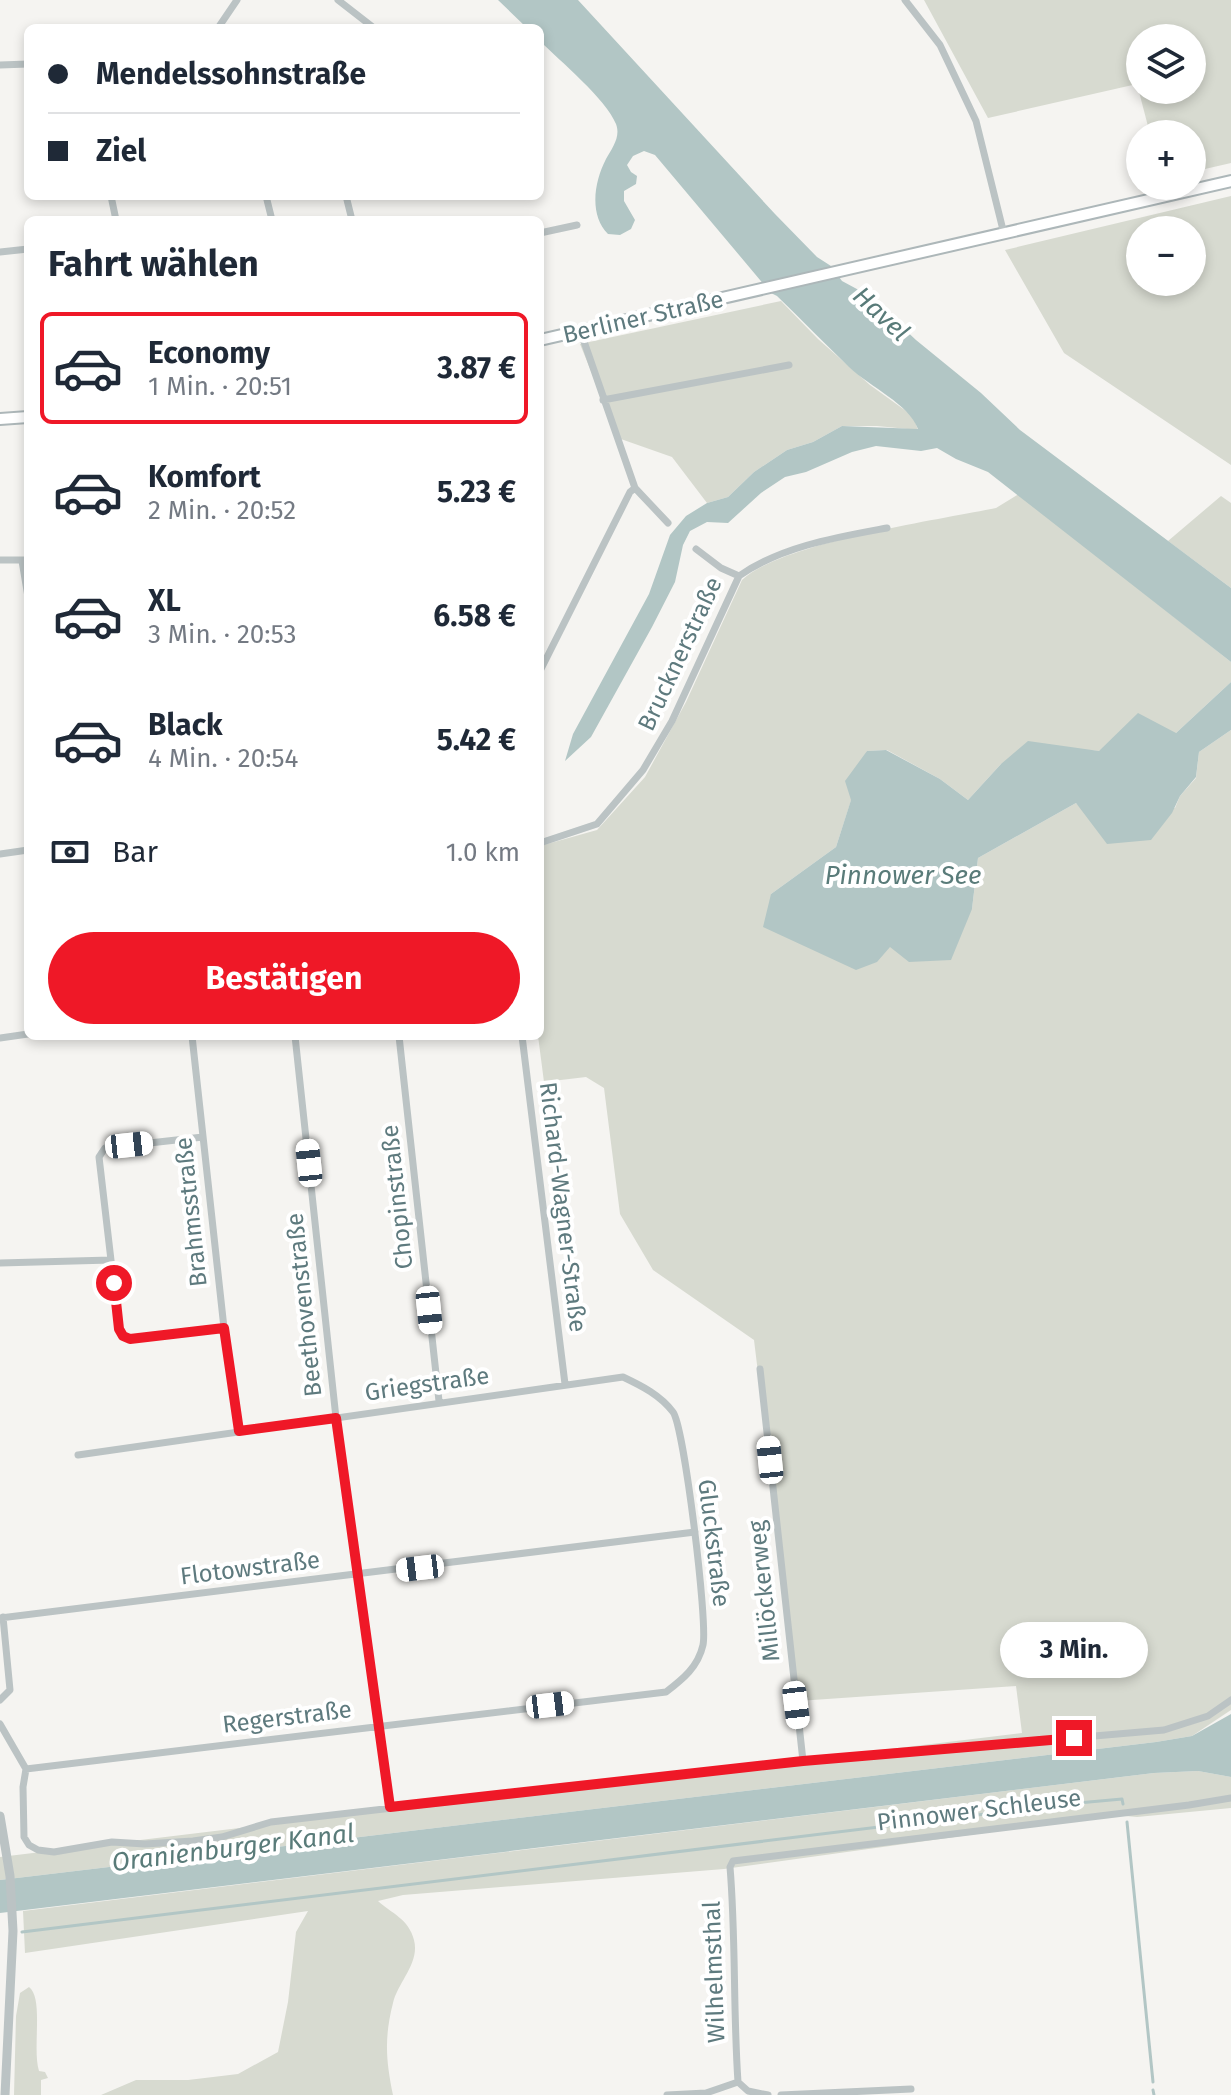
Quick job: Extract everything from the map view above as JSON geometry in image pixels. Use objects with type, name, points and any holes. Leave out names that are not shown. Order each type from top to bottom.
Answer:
[{"type":"main road","name":"Berliner Straße","points":[[544,339],[1231,181]]},
{"type":"main road","points":[[0,419],[24,417]]},
{"type":"street","points":[[227,24],[237,0]]},
{"type":"street","points":[[338,0],[369,24]]},
{"type":"street","points":[[905,0],[940,45],[976,121],[1004,234]]},
{"type":"street","points":[[0,65],[24,64]]},
{"type":"street","points":[[544,232],[577,225]]},
{"type":"street","points":[[0,252],[24,249]]},
{"type":"street","points":[[580,330],[635,488],[668,523]]},
{"type":"street","points":[[603,400],[789,365]]},
{"type":"street","points":[[544,663],[630,492],[635,488]]},
{"type":"street","name":"Brucknerstraße","points":[[544,842],[597,824],[643,770],[672,721],[739,576],[753,566],[787,552],[887,528]]},
{"type":"street","points":[[696,549],[721,568],[739,576]]},
{"type":"street","points":[[0,560],[24,560]]},
{"type":"street","points":[[0,854],[24,851]]},
{"type":"street","points":[[0,1038],[24,1035]]},
{"type":"street","name":"Brahmsstraße","points":[[192,1040],[224,1328],[239,1431]]},
{"type":"street","name":"Beethovenstraße","points":[[295,1040],[336,1418],[390,1807]]},
{"type":"street","name":"Chopinstraße","points":[[399,1040],[439,1401]]},
{"type":"street","name":"Richard-Wagner-Straße","points":[[522,1040],[565,1384]]},
{"type":"street","points":[[203,1137],[105,1148],[99,1157],[119,1329],[123,1336],[130,1339],[224,1328]]},
{"type":"street","points":[[0,1263],[111,1260]]},
{"type":"street","name":"Millöckerweg","points":[[760,1369],[803,1761]]},
{"type":"street","name":"Griegstraße","points":[[78,1455],[623,1377],[652,1391],[675,1415]]},
{"type":"street","name":"Gluckstraße","points":[[675,1415],[695,1532],[704,1623],[703,1644],[690,1673]]},
{"type":"street","name":"Flotowstraße","points":[[2,1618],[695,1532]]},
{"type":"street","points":[[0,1700],[10,1690],[2,1618]]},
{"type":"street","name":"Regerstraße","points":[[26,1769],[666,1692],[690,1673]]},
{"type":"street","points":[[0,1724],[26,1769],[23,1787],[24,1837],[29,1845],[38,1850],[54,1852],[99,1843],[193,1841],[222,1837],[271,1822],[803,1761],[1164,1730],[1208,1716],[1231,1700]]},
{"type":"street","name":"Pinnower Schleuse","points":[[733,1861],[1231,1798]]},
{"type":"street","points":[[0,1816],[10,1876],[13,1923],[5,2095]]},
{"type":"street","name":"Wilhelmsthal","points":[[733,1861],[730,1867],[738,2082]]},
{"type":"street","points":[[667,2095],[706,2093],[738,2082],[748,2091],[768,2095]]},
{"type":"street","points":[[781,2095],[911,2089]]},
{"type":"shaded area","points":[[924,0],[1231,0],[1231,163],[1206,169],[1206,120],[1146,120],[1142,104],[1206,104],[1206,24],[1126,24],[1126,87],[988,118]]},
{"type":"shaded area","points":[[1231,196],[1231,465],[1064,353],[1005,250],[1126,221],[1126,296],[1206,296],[1206,216],[1147,216]]},
{"type":"shaded area","points":[[781,301],[870,385],[913,416],[918,430],[842,426],[813,442],[787,450],[754,472],[728,497],[707,503],[672,457],[618,438],[580,344]]},
{"type":"shaded area","points":[[1019,494],[1231,662],[1231,682],[1176,733],[1099,751],[1069,749],[1001,764],[968,800],[940,779],[887,750],[867,751],[836,847],[771,894],[890,947],[972,909],[978,858],[1076,803],[1085,812],[1175,808],[1180,796],[1196,778],[1199,752],[1231,730],[1231,1710],[1192,1736],[1156,1742],[0,1880],[0,1857],[1022,1733],[1016,1686],[798,1701],[754,1340],[653,1270],[620,1214],[604,1088],[586,1077],[544,1082],[539,1040],[544,1040],[544,845],[597,830],[645,777],[686,702],[742,580],[762,567],[824,544],[996,508]]},
{"type":"shaded area","points":[[1221,496],[1231,503],[1231,588],[1168,541]]},
{"type":"shaded area","points":[[1198,1771],[1231,1777],[1231,1808],[1137,1817],[1114,1815],[724,1869],[403,1895],[378,1901],[408,1927],[415,1948],[411,1965],[393,2003],[388,2027],[388,2060],[393,2095],[101,2095],[136,2080],[188,2080],[238,2074],[278,2052],[288,2002],[296,1932],[308,1911],[25,1953],[23,1911],[1154,1773]]},
{"type":"shaded area","points":[[29,1987],[36,2002],[37,2062],[39,2071],[45,2072],[48,2078],[41,2080],[41,2095],[14,2095],[16,2016],[20,1993]]},
{"type":"water","name":"Havel","points":[[498,0],[578,0],[775,214],[817,257],[831,266],[842,281],[868,295],[1020,430],[1231,588],[1231,662],[988,472],[937,448],[921,451],[876,446],[785,477],[761,493],[728,523],[707,522],[690,531],[683,545],[675,582],[652,627],[591,737],[565,761],[573,734],[649,594],[670,535],[686,516],[707,503],[728,497],[754,472],[787,450],[813,442],[842,426],[918,429],[898,404],[849,367],[771,293],[655,155],[644,151],[633,156],[627,165],[637,176],[636,184],[624,191],[624,201],[635,220],[631,229],[620,235],[608,234],[598,218],[595,198],[602,168],[617,138],[616,124],[593,92],[544,45],[544,24],[523,24]]},
{"type":"water","name":"Pinnower See","points":[[1231,682],[1231,730],[1199,752],[1196,777],[1151,840],[1107,844],[1076,803],[978,858],[972,909],[951,960],[909,962],[890,947],[877,962],[856,970],[763,927],[771,894],[836,847],[851,800],[845,781],[867,751],[886,750],[940,779],[968,800],[1001,764],[1028,741],[1099,751],[1138,713],[1176,733]]},
{"type":"water","points":[[1231,1714],[1231,1777],[1198,1771],[1154,1773],[0,1913],[0,1880],[1156,1742],[1192,1736]]},
{"type":"waterway","points":[[22,1932],[1067,1804],[1122,1799],[1123,1804]]},
{"type":"waterway","points":[[1127,1822],[1153,2082]]},
{"type":"waterway","points":[[1153,2090],[1154,2095]]},
{"type":"route","points":[[114,1283],[119,1329],[123,1336],[130,1339],[224,1328],[239,1431],[336,1418],[390,1807],[803,1761],[1074,1738]]},
{"type":"water label","name":"Oranienburger Kanal","points":[[233,1848]]}]
